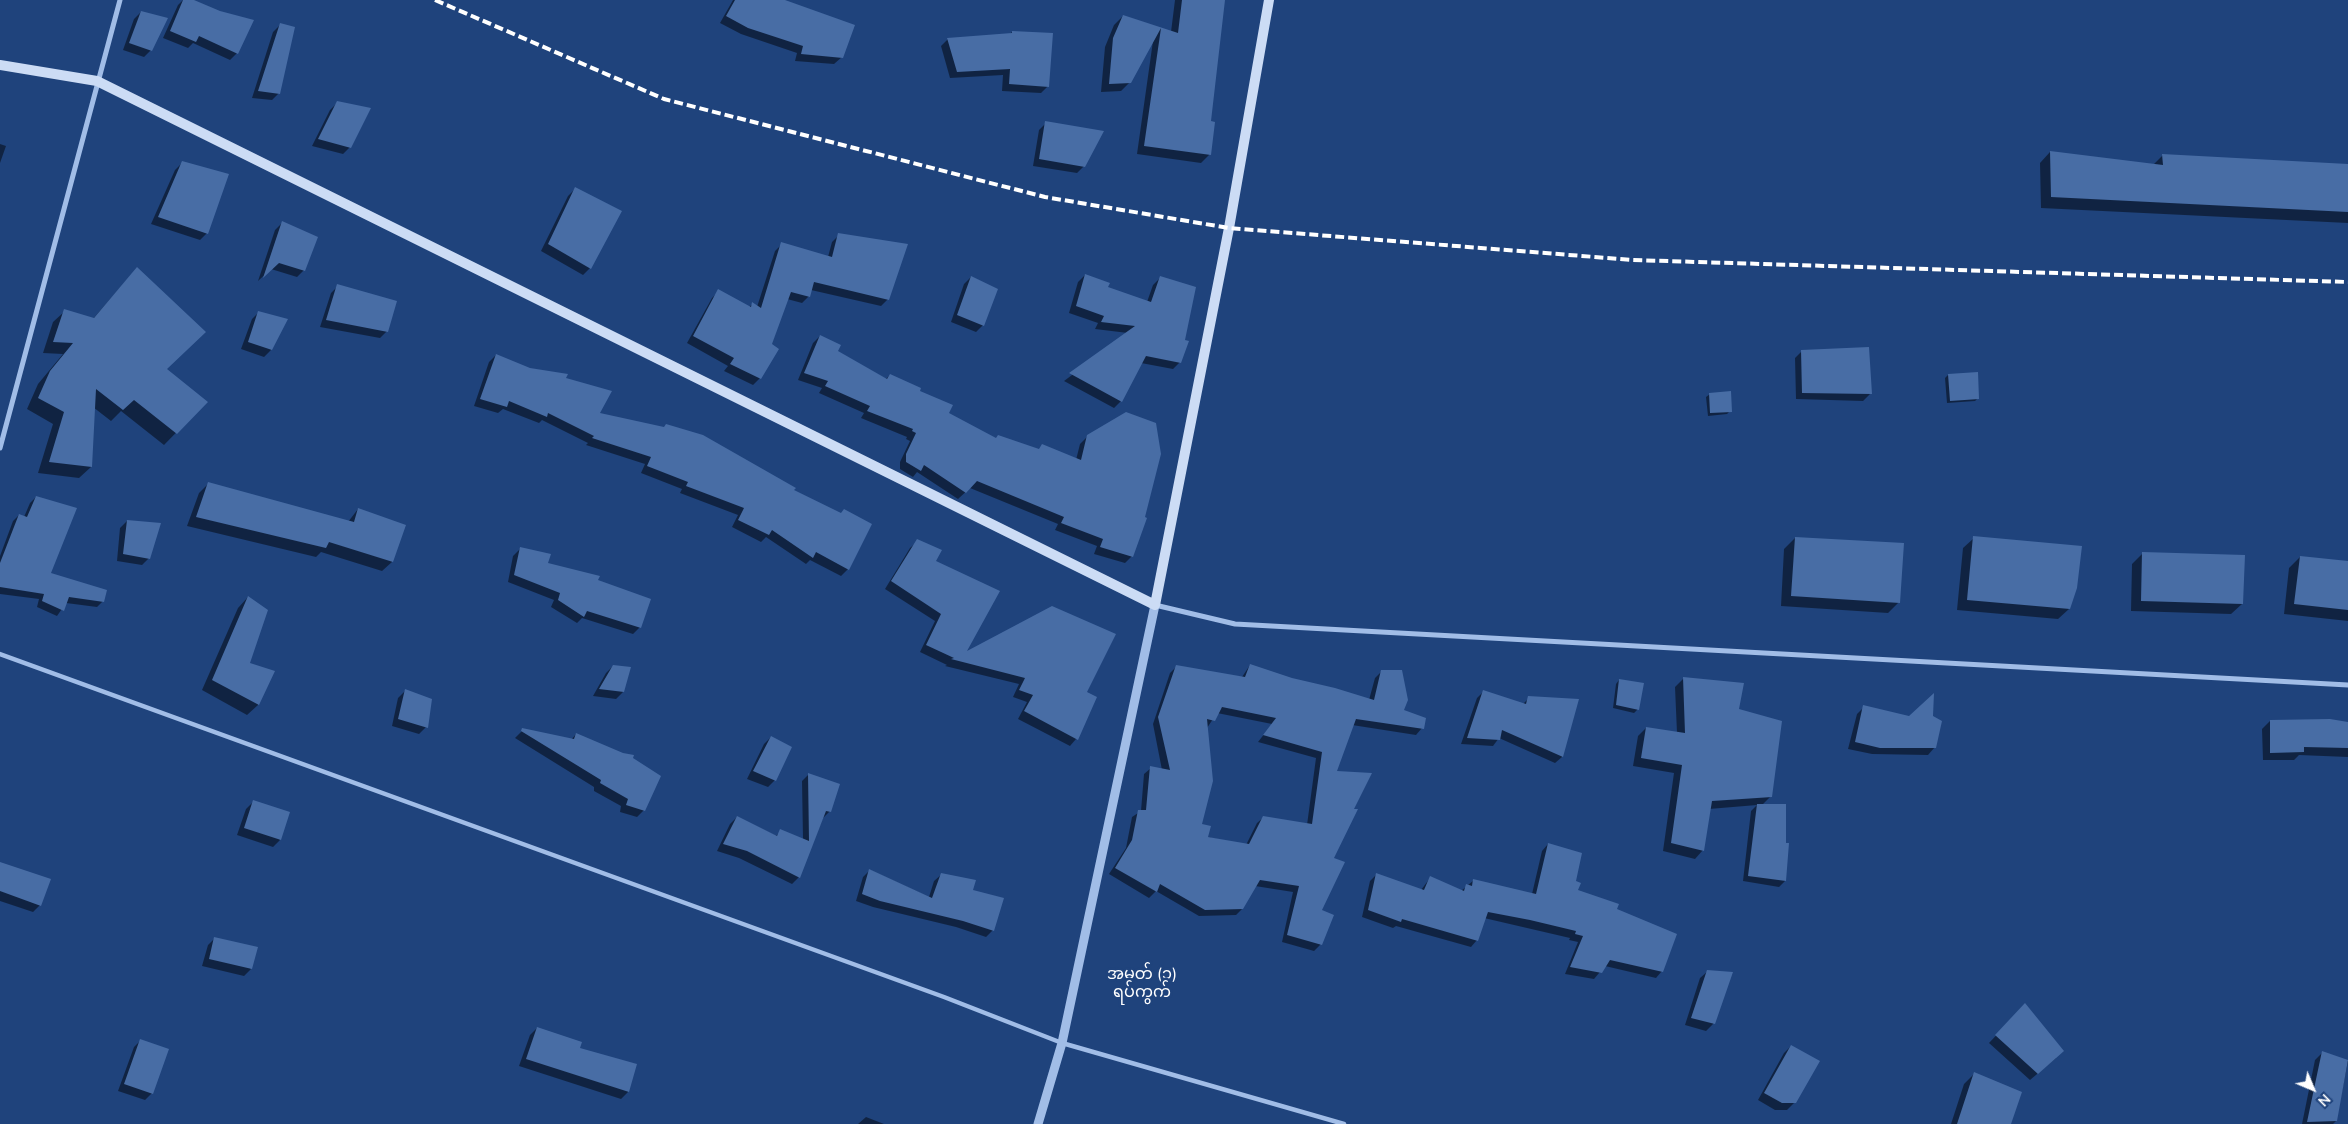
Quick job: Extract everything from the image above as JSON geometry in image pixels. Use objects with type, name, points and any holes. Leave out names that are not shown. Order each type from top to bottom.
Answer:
[{"type":"main road","points":[[0,66],[97,81],[1155,605],[1229,228],[1269,0]]},
{"type":"street","points":[[0,448],[120,0]]},
{"type":"street","points":[[1038,1124],[1062,1043],[1155,605],[1235,624],[2348,685]]},
{"type":"street","points":[[0,654],[944,997],[1062,1043],[1344,1124]]},
{"type":"building","points":[[183,0],[194,0],[220,11],[254,20],[238,54],[199,36],[196,42],[170,31]]},
{"type":"building","points":[[735,0],[785,0],[855,25],[843,58],[801,54],[803,46],[748,28],[726,16]]},
{"type":"building","points":[[1182,0],[1225,0],[1211,121],[1215,122],[1211,155],[1144,146],[1161,28],[1131,83],[1109,84],[1113,38],[1123,15],[1178,33]]},
{"type":"building","points":[[141,11],[168,18],[152,51],[129,43]]},
{"type":"building","points":[[280,23],[295,27],[280,94],[258,91]]},
{"type":"building","points":[[1012,31],[1053,33],[1049,87],[1009,84],[1010,69],[957,72],[947,38],[1012,33]]},
{"type":"building","points":[[337,101],[371,108],[351,148],[318,139]]},
{"type":"building","points":[[1045,121],[1104,131],[1085,167],[1039,159]]},
{"type":"building","points":[[2050,151],[2163,165],[2162,154],[2348,164],[2348,212],[2051,197]]},
{"type":"building","points":[[182,161],[229,174],[208,234],[158,217]]},
{"type":"building","points":[[575,187],[622,211],[591,269],[548,244]]},
{"type":"building","points":[[282,221],[318,237],[305,271],[279,263],[263,278]]},
{"type":"building","points":[[838,233],[908,244],[889,300],[814,282],[810,297],[791,292],[772,344],[779,349],[761,379],[730,364],[734,358],[693,336],[718,289],[751,307],[752,302],[761,308],[781,242],[832,257]]},
{"type":"building","points":[[137,267],[206,332],[167,369],[208,402],[177,434],[134,400],[123,410],[96,389],[92,467],[49,462],[64,412],[38,398],[50,371],[73,343],[53,342],[64,309],[94,318]]},
{"type":"building","points":[[1085,274],[1110,283],[1108,287],[1151,302],[1160,276],[1196,287],[1185,340],[1189,341],[1181,363],[1146,356],[1122,402],[1069,373],[1135,326],[1101,322],[1104,316],[1076,306]]},
{"type":"building","points":[[971,276],[998,289],[984,326],[957,315]]},
{"type":"building","points":[[337,284],[397,301],[388,332],[326,320]]},
{"type":"building","points":[[258,311],[288,319],[272,350],[248,342]]},
{"type":"building","points":[[820,335],[841,345],[838,351],[887,379],[890,374],[921,388],[920,391],[953,405],[949,413],[996,438],[998,435],[1039,449],[1042,444],[1081,460],[1087,435],[1126,412],[1156,423],[1161,454],[1145,517],[1147,518],[1133,557],[1100,547],[1103,539],[1061,523],[1064,517],[977,481],[966,493],[924,465],[921,471],[906,462],[906,454],[916,433],[912,431],[913,429],[867,411],[870,406],[825,386],[828,381],[804,373]]},
{"type":"building","points":[[1869,347],[1872,394],[1802,393],[1801,350]]},
{"type":"building","points":[[496,354],[530,368],[568,374],[566,378],[612,391],[600,413],[664,427],[666,424],[703,435],[796,488],[794,490],[841,513],[844,509],[872,524],[849,570],[816,552],[813,558],[772,530],[769,535],[738,520],[744,508],[686,486],[688,482],[647,466],[651,457],[592,438],[594,436],[548,413],[547,417],[509,401],[507,407],[480,399]]},
{"type":"building","points":[[1978,372],[1979,399],[1950,401],[1948,374]]},
{"type":"building","points":[[1731,391],[1732,412],[1710,413],[1709,393]]},
{"type":"building","points":[[208,482],[354,522],[358,508],[406,525],[393,562],[329,542],[326,548],[196,517]]},
{"type":"building","points":[[36,496],[77,508],[51,573],[107,590],[104,602],[69,597],[64,611],[42,601],[44,594],[0,587],[0,563],[19,514],[27,517]]},
{"type":"building","points":[[127,520],[161,523],[150,559],[123,554]]},
{"type":"building","points":[[1973,536],[2082,546],[2077,588],[2070,609],[1967,600]]},
{"type":"building","points":[[1795,537],[1904,543],[1900,603],[1791,596]]},
{"type":"building","points":[[917,539],[942,550],[936,561],[1000,591],[967,651],[1052,606],[1116,634],[1087,692],[1097,697],[1078,740],[1024,711],[1033,695],[1019,690],[1025,678],[951,659],[954,658],[926,645],[941,614],[891,581]]},
{"type":"building","points":[[520,547],[551,554],[548,563],[600,576],[598,580],[651,599],[641,628],[587,611],[584,617],[558,600],[560,593],[514,575]]},
{"type":"building","points":[[2142,552],[2245,555],[2243,604],[2141,601]]},
{"type":"building","points":[[2300,556],[2348,561],[2348,610],[2294,604]]},
{"type":"building","points":[[248,596],[268,610],[250,663],[275,671],[259,705],[212,680]]},
{"type":"building","points":[[1250,664],[1292,678],[1374,700],[1381,670],[1402,670],[1408,700],[1404,710],[1426,718],[1424,729],[1356,719],[1337,771],[1372,773],[1354,809],[1358,809],[1334,858],[1345,862],[1322,910],[1334,915],[1322,945],[1287,935],[1299,886],[1260,880],[1243,909],[1205,910],[1160,884],[1157,892],[1115,868],[1132,840],[1138,810],[1146,810],[1150,766],[1170,770],[1158,717],[1176,665],[1245,677]],"holes":[[[1222,707],[1276,718],[1263,735],[1322,752],[1312,824],[1263,816],[1249,844],[1208,837],[1211,826],[1202,824],[1213,781],[1207,719],[1215,721]]]},
{"type":"building","points":[[613,665],[631,667],[624,692],[599,689]]},
{"type":"building","points":[[1683,677],[1744,683],[1739,709],[1782,721],[1772,797],[1712,801],[1704,851],[1671,843],[1682,765],[1641,758],[1646,727],[1685,733]]},
{"type":"building","points":[[1619,679],[1644,683],[1639,710],[1616,705]]},
{"type":"building","points":[[405,689],[432,699],[428,728],[398,719]]},
{"type":"building","points":[[1483,690],[1526,704],[1528,696],[1579,699],[1563,757],[1502,730],[1500,740],[1467,738]]},
{"type":"building","points":[[1934,693],[1933,716],[1942,721],[1936,748],[1880,748],[1855,742],[1863,705],[1909,716]]},
{"type":"building","points":[[2330,719],[2348,722],[2348,748],[2304,747],[2304,752],[2270,753],[2270,720]]},
{"type":"building","points":[[522,728],[574,739],[576,733],[623,753],[634,755],[633,758],[661,776],[645,811],[626,805],[628,799],[600,783],[601,780],[521,731]]},
{"type":"building","points":[[771,736],[792,747],[776,781],[753,771]]},
{"type":"building","points":[[808,773],[840,784],[831,812],[826,811],[800,878],[747,851],[723,844],[737,816],[777,836],[780,829],[809,841]]},
{"type":"building","points":[[253,800],[290,812],[281,840],[244,828]]},
{"type":"building","points":[[1757,804],[1786,804],[1786,843],[1789,843],[1786,881],[1748,876]]},
{"type":"building","points":[[1548,843],[1582,853],[1576,881],[1581,883],[1578,890],[1619,904],[1617,909],[1677,934],[1663,972],[1610,960],[1602,973],[1570,967],[1583,936],[1575,934],[1576,931],[1530,920],[1488,912],[1478,941],[1402,919],[1401,922],[1368,910],[1376,873],[1424,890],[1430,876],[1464,891],[1466,884],[1472,886],[1473,879],[1536,894]]},
{"type":"building","points":[[0,862],[51,879],[41,906],[0,891]]},
{"type":"building","points":[[869,869],[932,898],[941,873],[976,880],[973,890],[1004,898],[994,931],[963,921],[880,901],[862,894]]},
{"type":"building","points":[[214,937],[258,947],[252,969],[209,959]]},
{"type":"building","points":[[1707,970],[1733,972],[1715,1024],[1691,1018]]},
{"type":"building","points":[[2025,1003],[2064,1051],[2038,1074],[1995,1035]]},
{"type":"building","points":[[537,1027],[582,1042],[580,1048],[637,1064],[629,1092],[526,1059]]},
{"type":"building","points":[[140,1039],[169,1049],[153,1094],[124,1084]]},
{"type":"building","points":[[1791,1045],[1820,1061],[1796,1103],[1782,1103],[1764,1093]]},
{"type":"building","points":[[2322,1051],[2348,1060],[2337,1121],[2307,1122]]},
{"type":"building","points":[[1974,1072],[2022,1092],[2011,1124],[1957,1124]]},
{"type":"railway","points":[[435,0],[664,99],[1045,197],[1229,228],[1633,260],[2348,282]]},
{"type":"district","name":"အမှတ် (၁) ရပ်ကွက်","points":[[1142,984]]}]
